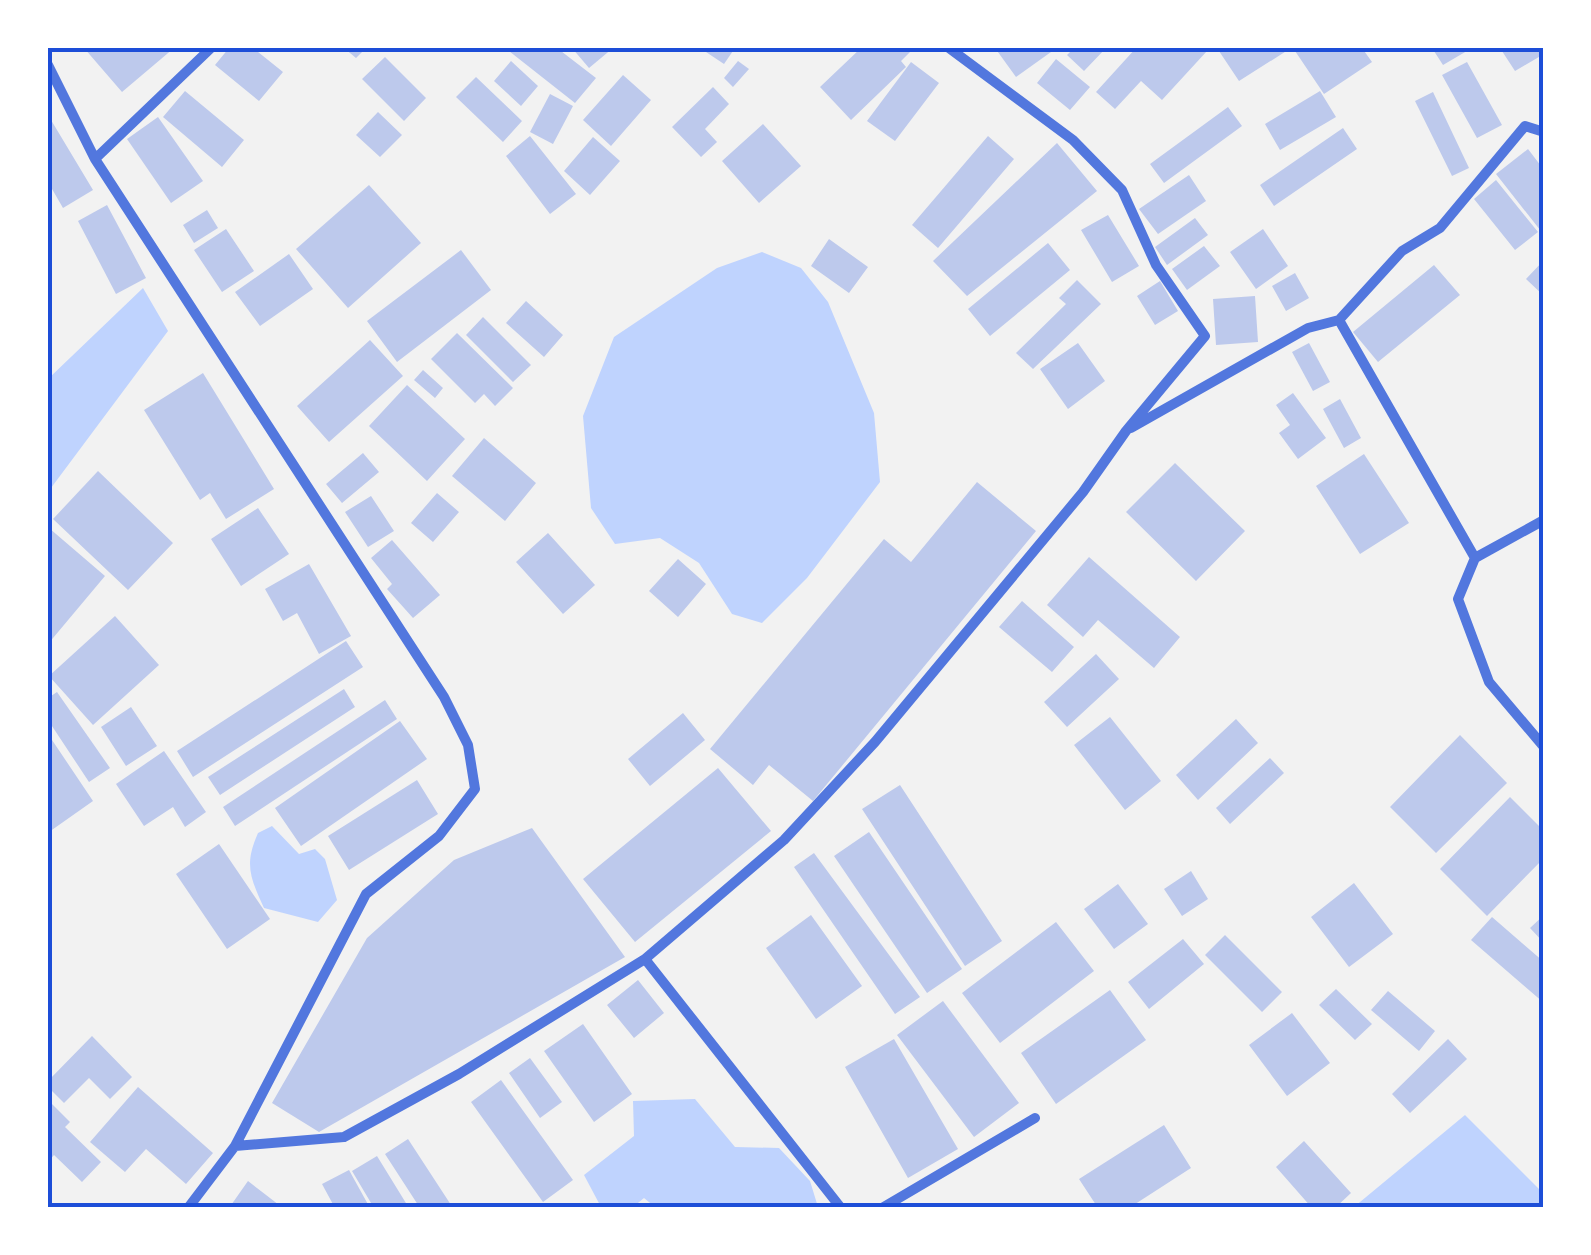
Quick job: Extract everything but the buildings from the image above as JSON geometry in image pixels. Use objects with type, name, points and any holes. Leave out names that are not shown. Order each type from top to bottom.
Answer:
[{"type":"street","points":[[95,159],[212,48]]},
{"type":"street","points":[[235,1146],[344,1137],[459,1074],[646,959],[784,840],[875,742],[1083,492],[1126,431],[1205,336],[1156,265],[1122,190],[1073,140],[949,48]]},
{"type":"street","points":[[48,65],[95,159],[444,698],[468,745],[475,788],[439,836],[366,894],[235,1146],[188,1208]]},
{"type":"street","points":[[1126,431],[1308,328],[1340,320],[1402,251],[1440,228],[1525,126],[1544,132]]},
{"type":"street","points":[[1340,320],[1475,558]]},
{"type":"street","points":[[1544,520],[1475,558],[1458,599],[1489,682],[1544,747]]},
{"type":"street","points":[[646,959],[840,1208]]},
{"type":"street","points":[[882,1208],[1035,1118]]},
{"type":"water","points":[[762,252],[801,268],[828,302],[874,413],[880,482],[807,578],[762,623],[732,614],[699,563],[660,538],[615,544],[591,508],[583,416],[614,337],[717,268]]},
{"type":"water","points":[[143,288],[168,331],[48,492],[48,379]]},
{"type":"water","points":[[272,826],[299,854],[315,849],[325,859],[337,900],[318,922],[264,908],[250,863],[258,833]]},
{"type":"water","points":[[695,1099],[735,1147],[779,1148],[810,1181],[818,1207],[655,1207],[644,1198],[633,1207],[601,1207],[584,1175],[634,1136],[633,1101]]},
{"type":"water","points":[[1465,1115],[1543,1193],[1543,1207],[1354,1207]]}]
